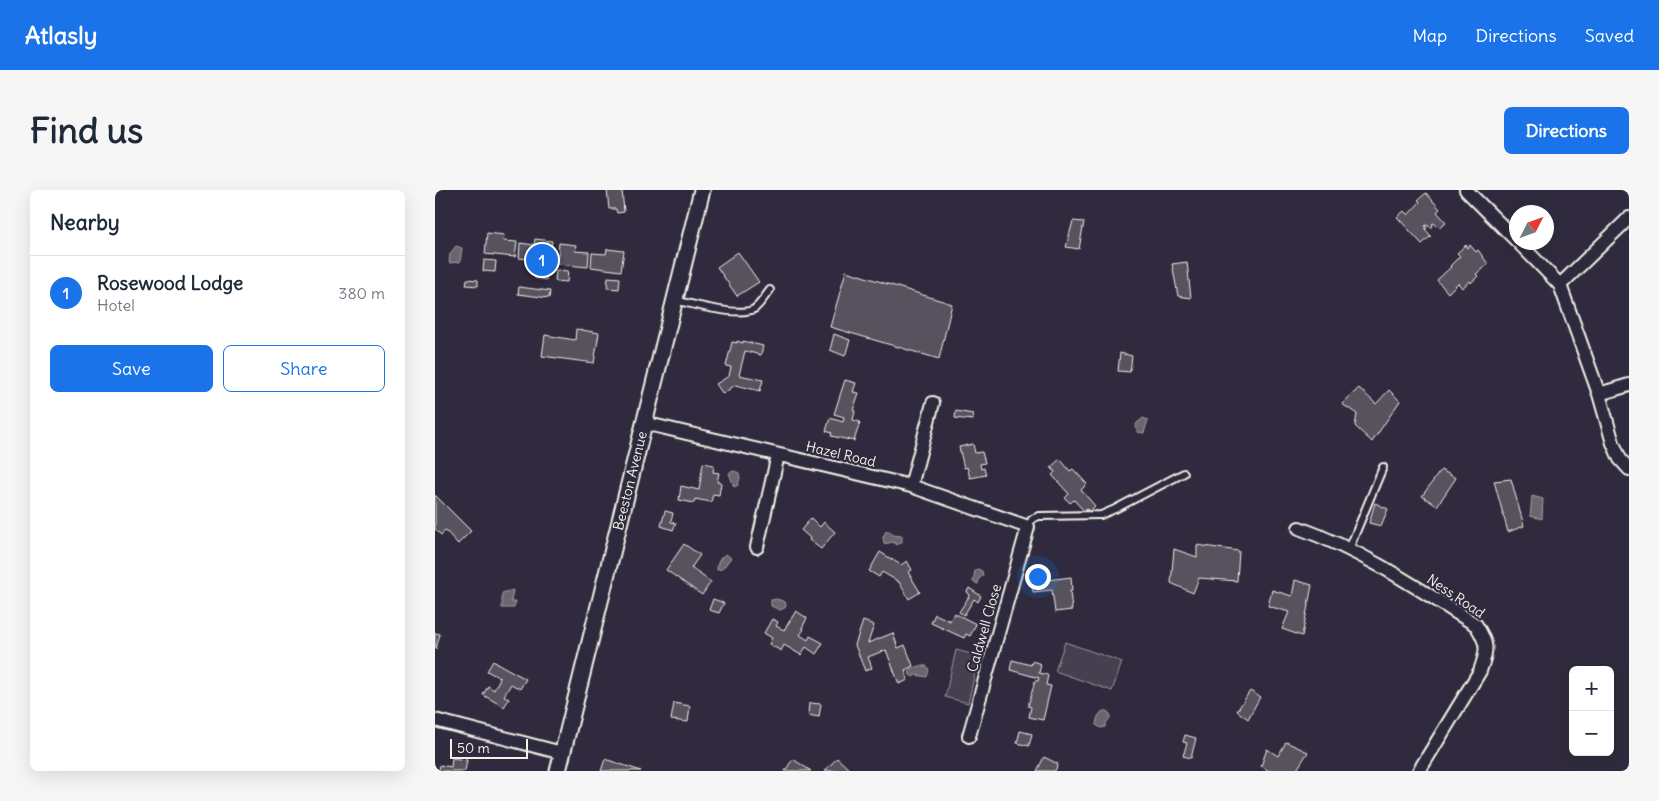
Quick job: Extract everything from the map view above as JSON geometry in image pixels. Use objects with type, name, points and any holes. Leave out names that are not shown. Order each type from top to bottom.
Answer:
[{"type":"street","name":"Beeston Avenue","points":[[558,771],[702,190]]},
{"type":"street","points":[[1466,190],[1509,234]]},
{"type":"street","points":[[1560,284],[1629,218]]},
{"type":"street","points":[[1525,250],[1560,284],[1599,394],[1613,443],[1620,459],[1629,469]]},
{"type":"street","points":[[1599,394],[1629,385]]},
{"type":"street","points":[[911,486],[933,403]]},
{"type":"street","name":"Hazel Road","points":[[644,423],[911,486],[1028,527]]},
{"type":"street","points":[[757,547],[777,454]]},
{"type":"street","name":"Caldwell Close","points":[[969,736],[1028,527]]},
{"type":"street","name":"Ness Road","points":[[1299,528],[1326,538],[1382,566],[1476,625],[1485,640],[1485,656],[1480,671],[1419,771]]},
{"type":"street","points":[[435,720],[562,754]]},
{"type":"lane","points":[[675,300],[702,308],[745,310],[754,309],[769,290]]},
{"type":"lane","points":[[1349,549],[1383,467]]},
{"type":"lane","points":[[1028,527],[1032,519],[1039,516],[1101,515],[1115,510],[1184,473]]},
{"type":"shaded area","points":[[456,246],[462,248],[460,262],[449,263],[450,254]]},
{"type":"shaded area","points":[[1143,418],[1148,420],[1144,433],[1137,432],[1136,424]]},
{"type":"shaded area","points":[[734,471],[739,473],[740,478],[738,485],[734,487],[729,473]]},
{"type":"shaded area","points":[[1532,496],[1543,499],[1542,519],[1530,516]]},
{"type":"shaded area","points":[[886,531],[890,531],[893,535],[902,536],[902,542],[897,545],[893,542],[884,544],[883,537]]},
{"type":"shaded area","points":[[726,554],[731,558],[722,569],[717,570],[719,560]]},
{"type":"shaded area","points":[[975,570],[982,571],[983,575],[979,579],[978,584],[973,582]]},
{"type":"shaded area","points":[[513,590],[511,602],[516,602],[514,608],[502,608],[502,593]]},
{"type":"shaded area","points":[[777,599],[785,602],[785,608],[780,610],[771,606],[771,600]]},
{"type":"shaded area","points":[[1065,642],[1122,662],[1112,691],[1055,671]]},
{"type":"shaded area","points":[[956,650],[979,656],[968,703],[945,697]]},
{"type":"shaded area","points":[[918,666],[927,666],[929,670],[927,677],[916,675],[913,677],[910,675],[910,669]]},
{"type":"shaded area","points":[[1103,711],[1107,711],[1111,715],[1105,727],[1101,728],[1096,723]]},
{"type":"building","points":[[607,190],[622,190],[624,212],[617,213],[616,209],[609,209]]},
{"type":"building","points":[[1426,193],[1440,209],[1437,212],[1446,222],[1439,228],[1434,223],[1431,228],[1427,225],[1425,226],[1427,228],[1425,229],[1431,236],[1422,244],[1397,217],[1404,211],[1408,215],[1420,202],[1418,200]]},
{"type":"building","points":[[1073,221],[1084,222],[1079,249],[1066,247]]},
{"type":"building","points":[[487,233],[504,235],[503,241],[517,242],[515,257],[485,254]]},
{"type":"building","points":[[535,239],[552,241],[549,261],[519,258],[520,243],[534,245]]},
{"type":"building","points":[[559,243],[576,245],[575,251],[589,252],[588,267],[557,264]]},
{"type":"building","points":[[1466,245],[1468,248],[1470,245],[1476,252],[1478,250],[1488,264],[1476,274],[1478,276],[1471,283],[1470,281],[1462,288],[1458,283],[1448,293],[1437,280],[1451,267],[1460,256],[1457,253]]},
{"type":"building","points":[[607,249],[624,251],[621,271],[591,267],[592,253],[606,254]]},
{"type":"building","points":[[738,252],[759,282],[737,296],[717,267]]},
{"type":"building","points":[[484,260],[496,261],[495,272],[483,271]]},
{"type":"building","points":[[1187,262],[1191,298],[1178,296],[1172,264]]},
{"type":"building","points":[[536,267],[547,268],[546,280],[535,278]]},
{"type":"building","points":[[556,270],[568,271],[567,282],[555,281]]},
{"type":"building","points":[[846,271],[952,304],[939,359],[830,327]]},
{"type":"building","points":[[608,277],[620,278],[619,289],[607,288]]},
{"type":"building","points":[[467,279],[478,280],[478,286],[466,285]]},
{"type":"building","points":[[519,287],[550,291],[549,298],[518,294]]},
{"type":"building","points":[[576,329],[599,333],[594,363],[542,356],[545,335],[575,340]]},
{"type":"building","points":[[834,334],[850,340],[845,356],[830,350]]},
{"type":"building","points":[[737,341],[763,346],[761,355],[745,351],[739,375],[763,380],[760,391],[735,385],[723,394],[716,384],[729,376],[731,367],[726,366],[732,342],[737,343]]},
{"type":"building","points":[[1120,353],[1132,356],[1130,372],[1118,371]]},
{"type":"building","points":[[845,380],[856,383],[853,392],[859,393],[853,410],[855,411],[853,420],[860,422],[854,441],[831,436],[832,433],[826,431],[830,418],[843,422],[844,417],[834,414]]},
{"type":"building","points":[[1359,388],[1376,404],[1389,390],[1400,401],[1372,442],[1355,426],[1357,414],[1342,404]]},
{"type":"building","points":[[956,411],[973,414],[972,420],[955,418]]},
{"type":"building","points":[[973,444],[975,453],[982,452],[985,463],[980,464],[981,469],[984,468],[986,475],[970,478],[967,467],[964,468],[959,447]]},
{"type":"building","points":[[1060,459],[1070,471],[1073,469],[1087,484],[1081,490],[1095,506],[1089,512],[1087,509],[1084,511],[1074,500],[1070,503],[1065,498],[1069,494],[1052,475],[1055,472],[1051,467]]},
{"type":"building","points":[[703,463],[714,465],[713,472],[719,473],[717,482],[721,483],[719,495],[713,494],[711,502],[695,499],[694,503],[679,500],[681,486],[699,490]]},
{"type":"building","points":[[1441,470],[1456,478],[1437,506],[1422,496]]},
{"type":"building","points":[[1511,479],[1524,526],[1508,532],[1494,481]]},
{"type":"building","points":[[435,495],[471,531],[458,544],[445,530],[441,535],[435,529]]},
{"type":"building","points":[[1375,503],[1388,509],[1381,526],[1369,523]]},
{"type":"building","points":[[665,511],[673,513],[671,522],[676,523],[673,530],[661,526]]},
{"type":"building","points":[[811,518],[820,527],[824,522],[835,532],[821,549],[809,540],[810,538],[801,530]]},
{"type":"building","points":[[684,544],[700,555],[691,568],[711,582],[702,595],[666,570]]},
{"type":"building","points":[[1197,545],[1239,551],[1237,581],[1199,578],[1193,593],[1171,583],[1174,549],[1197,557]]},
{"type":"building","points":[[880,552],[901,565],[907,561],[912,570],[908,572],[920,592],[909,599],[899,582],[882,572],[879,577],[869,571]]},
{"type":"building","points":[[1071,577],[1072,610],[1055,612],[1052,590],[1033,592],[1032,582]]},
{"type":"building","points":[[1295,580],[1312,585],[1302,636],[1282,629],[1289,612],[1268,606],[1272,590],[1292,596]]},
{"type":"building","points":[[969,588],[981,596],[978,602],[974,599],[964,615],[959,612],[970,595],[967,592]]},
{"type":"building","points":[[713,599],[724,603],[719,613],[709,610]]},
{"type":"building","points":[[796,611],[807,618],[800,635],[808,640],[810,636],[823,643],[816,654],[806,647],[801,655],[784,645],[781,651],[769,644],[772,638],[764,633],[772,619],[778,622],[776,626],[784,630]]},
{"type":"building","points":[[954,613],[976,624],[970,636],[966,634],[964,638],[931,623],[935,614],[950,621]]},
{"type":"building","points":[[863,621],[874,625],[868,643],[893,633],[898,648],[905,645],[913,666],[905,670],[908,680],[899,684],[886,650],[868,657],[872,668],[865,671],[855,645]]},
{"type":"building","points":[[435,633],[440,634],[436,649],[435,648]]},
{"type":"building","points":[[1012,660],[1031,665],[1032,661],[1041,664],[1039,673],[1048,675],[1046,685],[1051,686],[1043,720],[1029,717],[1031,707],[1028,706],[1035,681],[1038,681],[1039,678],[1010,670]]},
{"type":"building","points":[[493,661],[526,679],[520,689],[511,684],[504,696],[509,699],[504,707],[483,695],[488,686],[494,690],[500,678],[487,671]]},
{"type":"building","points":[[1250,691],[1260,697],[1248,719],[1237,711]]},
{"type":"building","points":[[674,703],[690,706],[688,722],[671,720]]},
{"type":"building","points":[[809,703],[821,704],[819,717],[808,715]]},
{"type":"building","points":[[1020,731],[1032,734],[1029,746],[1017,743]]},
{"type":"building","points":[[1185,735],[1196,738],[1191,758],[1183,756],[1187,743],[1183,742]]},
{"type":"building","points":[[1286,742],[1308,752],[1296,771],[1269,771],[1261,766],[1267,749],[1278,756]]},
{"type":"building","points":[[1044,757],[1058,764],[1055,771],[1037,771]]},
{"type":"building","points":[[452,758],[467,760],[465,771],[439,771],[440,765],[451,767]]},
{"type":"building","points":[[837,758],[851,771],[825,771]]},
{"type":"building","points":[[605,759],[641,771],[601,771]]},
{"type":"building","points":[[793,759],[811,771],[785,771]]},
{"type":"place","name":"Rosewood Lodge","points":[[542,260]]}]
